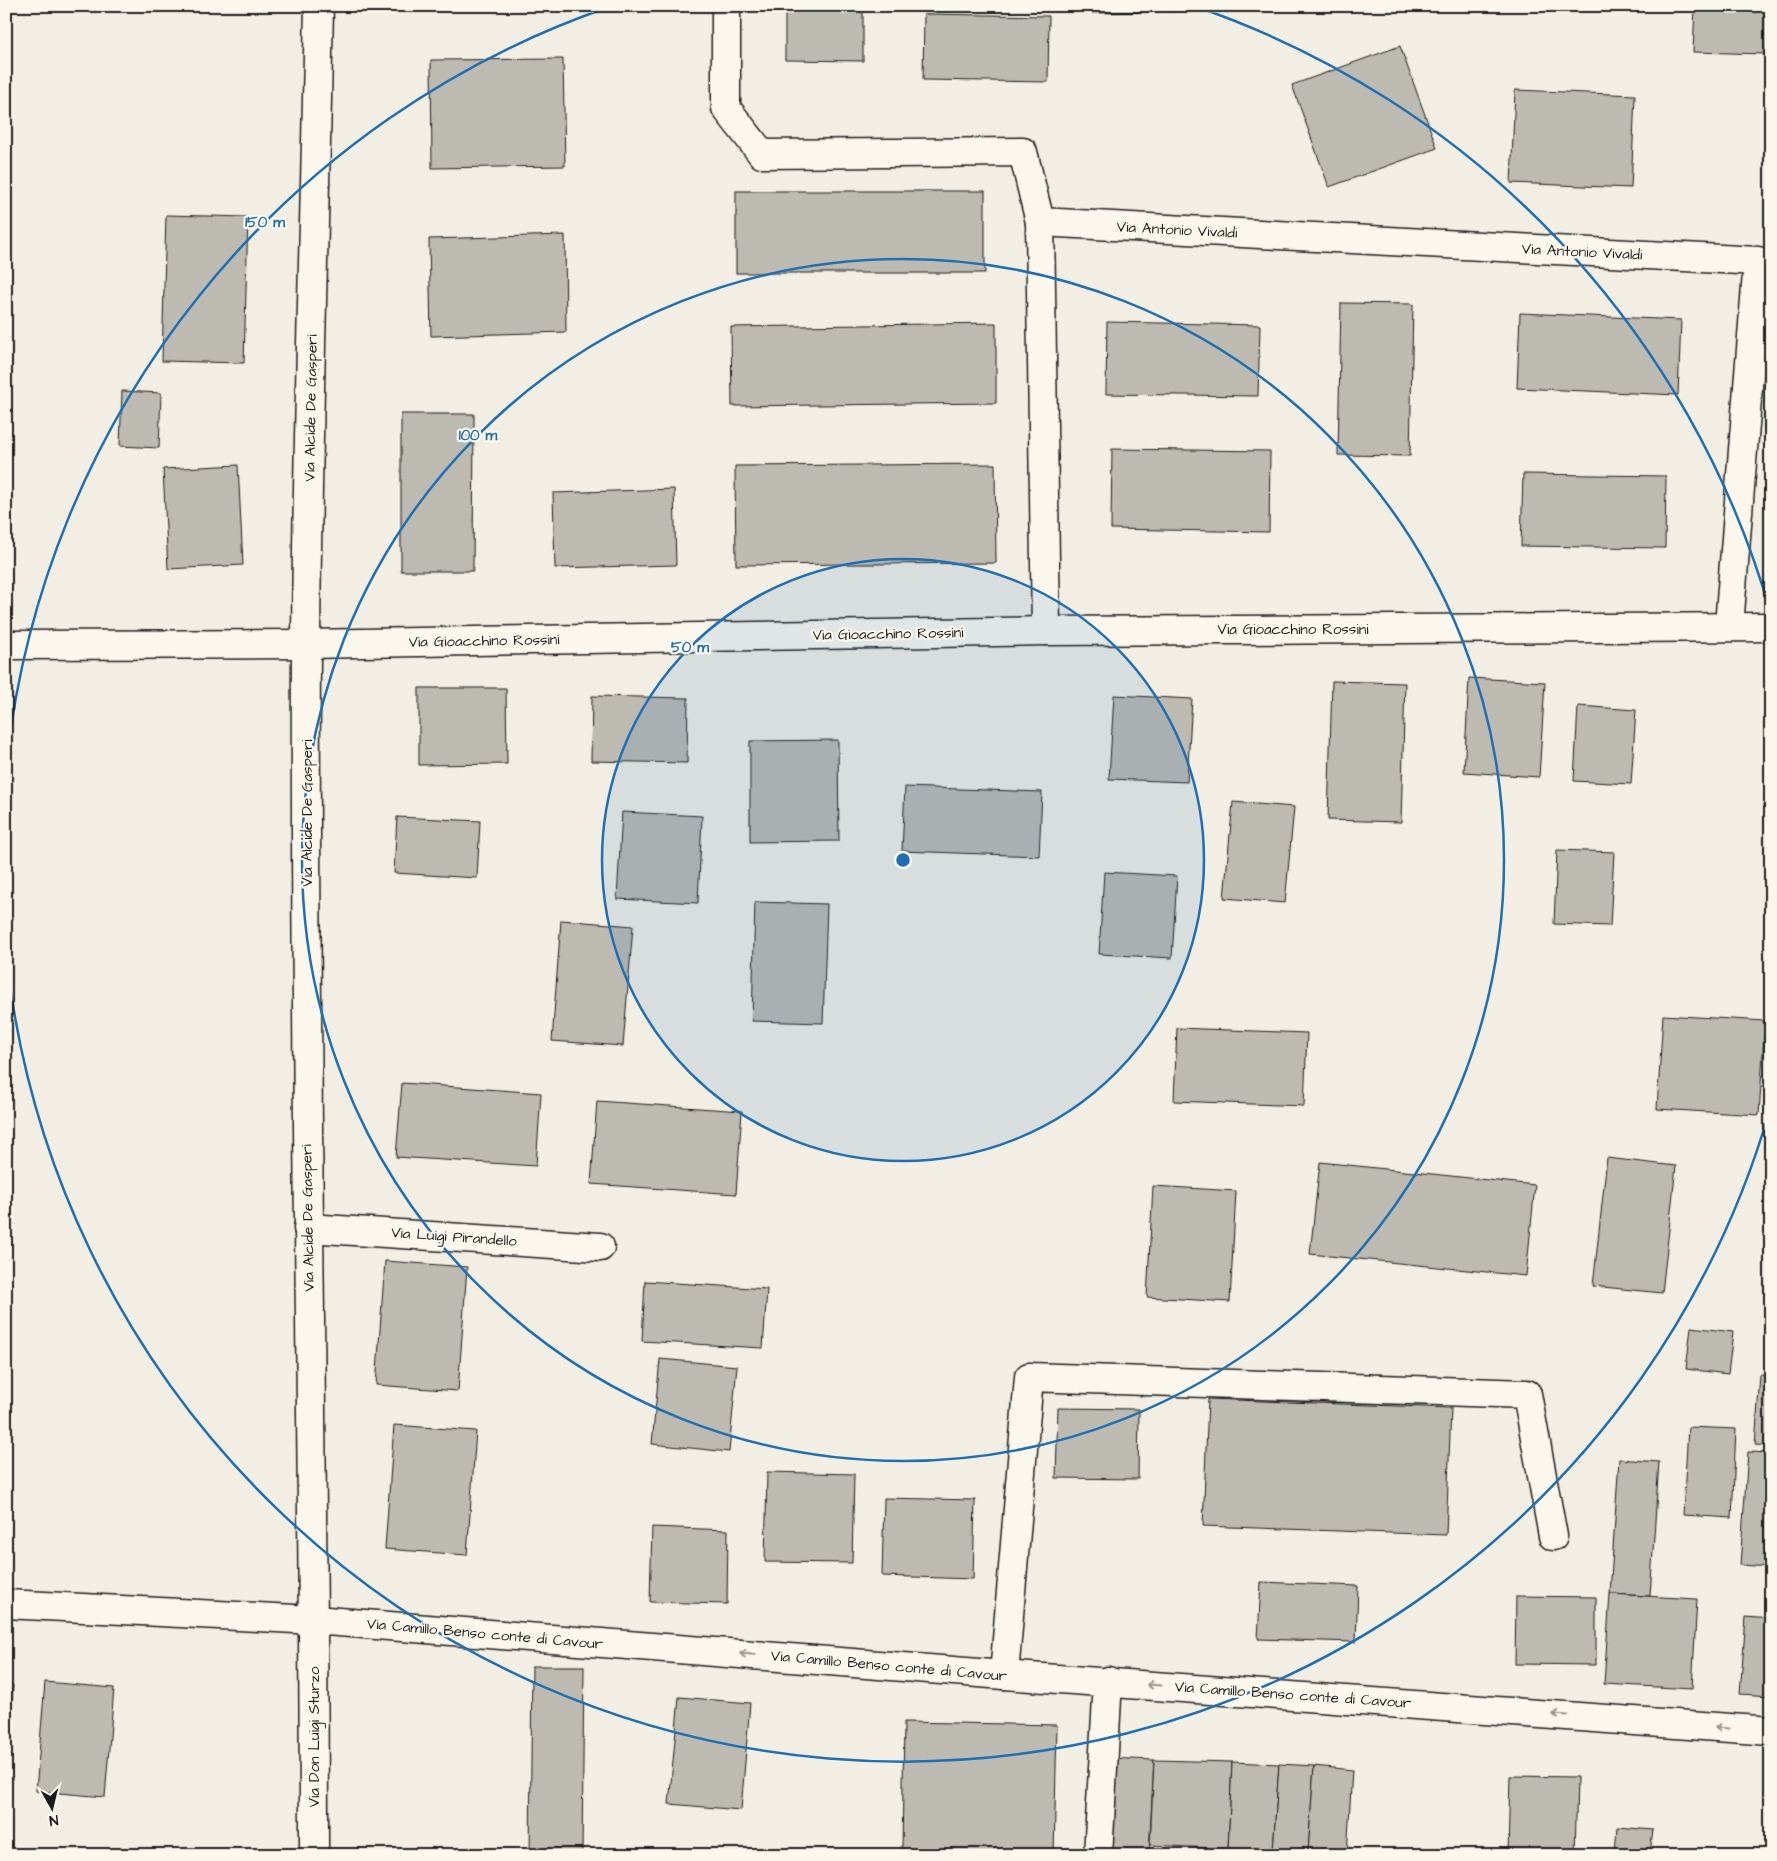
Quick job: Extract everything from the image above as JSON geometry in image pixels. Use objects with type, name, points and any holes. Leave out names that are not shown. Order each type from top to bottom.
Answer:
[{"type":"street","name":"Via Alcide De Gasperi","points":[[314,1620],[308,1228],[306,644],[319,6]]},
{"type":"street","points":[[726,6],[726,108],[762,154],[1023,152],[1040,222],[1046,631]]},
{"type":"street","name":"Via Antonio Vivaldi","points":[[1040,222],[1758,261],[1729,626]]},
{"type":"street","name":"Via Gioacchino Rossini","points":[[6,645],[306,644],[1046,631],[1771,627]]},
{"type":"street","name":"Via Luigi Pirandello","points":[[308,1228],[600,1247]]},
{"type":"street","points":[[1004,1675],[1029,1377],[1527,1394],[1553,1536]]},
{"type":"street","name":"Via Camillo Benso conte di Cavour","points":[[6,1604],[314,1620],[1004,1675],[1108,1681],[1771,1731]]},
{"type":"street","name":"Via Don Luigi Sturzo","points":[[314,1620],[314,1855]]},
{"type":"street","points":[[1098,1855],[1108,1681]]},
{"type":"building","points":[[785,6],[863,6],[863,61],[785,60]]},
{"type":"building","points":[[1091,6],[1195,6],[1195,11],[1092,13]]},
{"type":"building","points":[[1695,6],[1768,6],[1766,54],[1693,52]]},
{"type":"building","points":[[924,14],[1049,16],[1048,82],[923,80]]},
{"type":"building","points":[[1400,46],[1437,148],[1329,187],[1292,85]]},
{"type":"building","points":[[563,59],[565,166],[432,168],[431,60]]},
{"type":"building","points":[[1515,90],[1635,95],[1631,188],[1511,183]]},
{"type":"building","points":[[736,191],[985,191],[985,273],[736,273]]},
{"type":"building","points":[[166,215],[248,217],[244,363],[162,361]]},
{"type":"building","points":[[565,235],[566,332],[431,336],[429,239]]},
{"type":"building","points":[[1341,303],[1413,304],[1410,456],[1338,455]]},
{"type":"building","points":[[1520,313],[1681,320],[1678,395],[1517,388]]},
{"type":"building","points":[[1107,322],[1260,325],[1258,396],[1106,394]]},
{"type":"building","points":[[996,323],[996,403],[732,406],[731,327]]},
{"type":"building","points":[[122,391],[161,393],[159,448],[120,446]]},
{"type":"building","points":[[401,414],[474,414],[473,571],[401,571]]},
{"type":"building","points":[[1112,449],[1270,451],[1269,532],[1111,529]]},
{"type":"building","points":[[995,464],[996,563],[736,565],[735,466]]},
{"type":"building","points":[[238,465],[243,565],[168,569],[163,469]]},
{"type":"building","points":[[1523,474],[1666,476],[1665,548],[1521,546]]},
{"type":"building","points":[[674,489],[676,565],[555,568],[553,493]]},
{"type":"building","points":[[1469,678],[1545,682],[1539,777],[1464,772]]},
{"type":"building","points":[[1332,681],[1405,683],[1401,822],[1328,820]]},
{"type":"building","points":[[419,688],[506,688],[507,764],[419,765]]},
{"type":"building","points":[[1114,695],[1192,699],[1187,782],[1109,779]]},
{"type":"building","points":[[592,696],[688,698],[687,763],[591,761]]},
{"type":"building","points":[[1578,706],[1636,710],[1631,784],[1574,781]]},
{"type":"building","points":[[838,740],[839,841],[750,842],[750,741]]},
{"type":"building","points":[[905,787],[1042,792],[1039,856],[902,851]]},
{"type":"building","points":[[1233,802],[1294,807],[1285,903],[1224,898]]},
{"type":"building","points":[[622,812],[702,816],[698,903],[617,899]]},
{"type":"building","points":[[397,817],[480,821],[477,878],[394,873]]},
{"type":"building","points":[[1557,850],[1614,852],[1610,926],[1554,924]]},
{"type":"building","points":[[1104,872],[1177,876],[1172,958],[1099,954]]},
{"type":"building","points":[[755,902],[827,904],[823,1023],[752,1021]]},
{"type":"building","points":[[561,920],[633,926],[623,1046],[552,1041]]},
{"type":"building","points":[[1663,1015],[1765,1021],[1759,1115],[1657,1109]]},
{"type":"building","points":[[1177,1028],[1307,1033],[1304,1106],[1174,1101]]},
{"type":"building","points":[[402,1083],[541,1093],[536,1166],[396,1157]]},
{"type":"building","points":[[597,1101],[742,1111],[736,1194],[591,1184]]},
{"type":"building","points":[[1607,1158],[1676,1166],[1662,1293],[1593,1286]]},
{"type":"building","points":[[1320,1162],[1535,1185],[1526,1276],[1310,1254]]},
{"type":"building","points":[[1153,1186],[1236,1191],[1230,1302],[1147,1297]]},
{"type":"building","points":[[385,1261],[467,1267],[458,1391],[376,1385]]},
{"type":"building","points":[[645,1281],[767,1289],[763,1348],[642,1341]]},
{"type":"building","points":[[1691,1327],[1733,1332],[1728,1374],[1686,1369]]},
{"type":"building","points":[[660,1359],[737,1366],[729,1452],[652,1444]]},
{"type":"building","points":[[1760,1375],[1771,1376],[1771,1446],[1755,1445]]},
{"type":"building","points":[[1208,1399],[1451,1408],[1446,1535],[1203,1526]]},
{"type":"building","points":[[1058,1408],[1139,1409],[1138,1479],[1056,1478]]},
{"type":"building","points":[[394,1425],[476,1431],[467,1555],[385,1549]]},
{"type":"building","points":[[1688,1427],[1736,1429],[1732,1518],[1683,1515]]},
{"type":"building","points":[[1748,1452],[1771,1453],[1771,1567],[1740,1565]]},
{"type":"building","points":[[1619,1459],[1659,1462],[1650,1596],[1610,1594]]},
{"type":"building","points":[[767,1472],[854,1474],[852,1563],[765,1562]]},
{"type":"building","points":[[884,1498],[975,1500],[973,1579],[882,1576]]},
{"type":"building","points":[[652,1527],[728,1530],[727,1604],[650,1602]]},
{"type":"building","points":[[1261,1582],[1358,1586],[1356,1642],[1258,1639]]},
{"type":"building","points":[[1610,1594],[1697,1599],[1692,1689],[1604,1684]]},
{"type":"building","points":[[1516,1596],[1596,1597],[1596,1665],[1515,1664]]},
{"type":"building","points":[[1746,1617],[1771,1619],[1771,1696],[1740,1694]]},
{"type":"building","points":[[532,1666],[584,1666],[582,1855],[530,1855]]},
{"type":"building","points":[[45,1682],[114,1688],[105,1797],[36,1791]]},
{"type":"building","points":[[6,1685],[13,1685],[7,1767],[6,1767]]},
{"type":"building","points":[[679,1697],[750,1703],[741,1810],[669,1804]]},
{"type":"building","points":[[904,1722],[1057,1725],[1054,1855],[902,1852]]},
{"type":"building","points":[[1106,1758],[1154,1760],[1149,1855],[1102,1855]]},
{"type":"building","points":[[1154,1760],[1232,1762],[1228,1849],[1150,1845]]},
{"type":"building","points":[[1232,1762],[1279,1764],[1273,1851],[1228,1849]]},
{"type":"building","points":[[1279,1764],[1314,1766],[1308,1853],[1273,1851]]},
{"type":"building","points":[[1314,1766],[1352,1770],[1347,1855],[1308,1853]]},
{"type":"building","points":[[1510,1776],[1577,1777],[1575,1855],[1508,1855]]},
{"type":"building","points":[[1617,1827],[1653,1830],[1650,1855],[1615,1855]]}]
